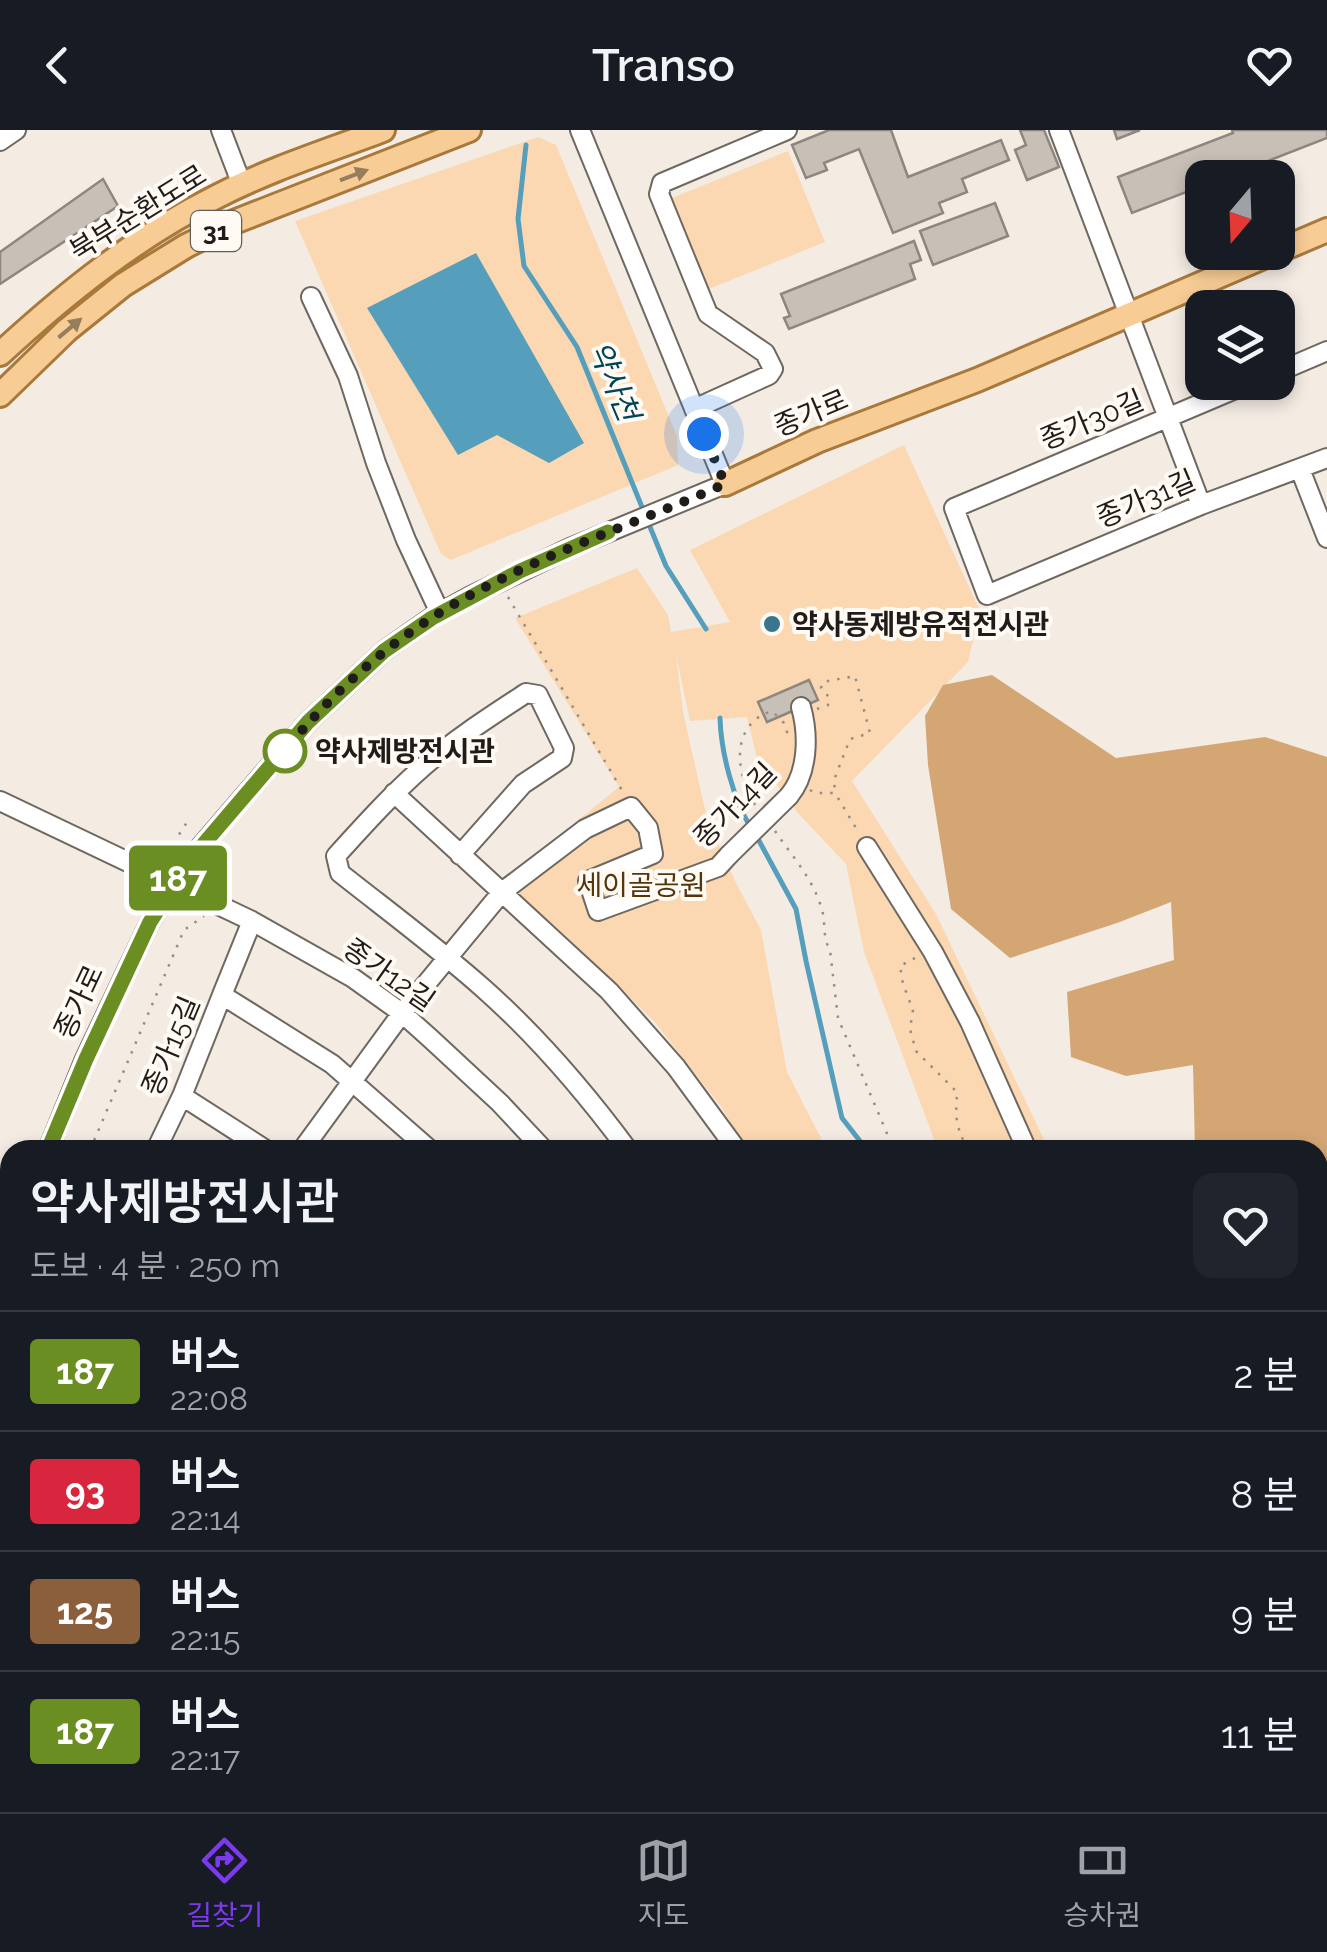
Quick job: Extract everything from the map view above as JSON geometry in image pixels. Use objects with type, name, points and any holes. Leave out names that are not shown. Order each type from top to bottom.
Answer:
[{"type":"main road","name":"북부순환도로","points":[[0,354],[105,265],[172,222],[219,195],[383,130]]},
{"type":"main road","name":"31","points":[[0,395],[67,330],[123,285],[186,246],[276,204],[468,130]]},
{"type":"main road","name":"종가로","points":[[1295,244],[1327,230]]},
{"type":"main road","name":"종가로","points":[[725,484],[818,441],[977,380],[1234,270]]},
{"type":"street","points":[[0,141],[16,130]]},
{"type":"street","points":[[221,130],[242,185]]},
{"type":"street","points":[[580,130],[725,484]]},
{"type":"street","points":[[694,410],[769,376],[773,369],[765,353],[708,314],[659,194],[662,183],[787,130]]},
{"type":"street","points":[[1059,130],[1201,505]]},
{"type":"street","points":[[311,297],[348,376],[382,479],[440,613]]},
{"type":"street","points":[[1295,365],[1327,351]]},
{"type":"street","name":"종가30길","points":[[987,596],[954,508],[1209,400]]},
{"type":"street","name":"종가31길","points":[[987,596],[1201,505],[1327,458]]},
{"type":"street","points":[[1300,469],[1327,538]]},
{"type":"street","name":"종가로","points":[[52,1140],[150,922],[190,860],[308,722],[384,651],[440,613],[608,532],[725,484]]},
{"type":"street","points":[[460,854],[523,784],[562,758],[564,748],[538,695],[526,694],[426,764],[336,856],[340,872],[485,990],[549,1052],[621,1140]]},
{"type":"street","name":"종가14길","points":[[631,806],[648,828],[653,854],[588,880],[598,911],[718,867],[794,790],[805,756],[801,707]]},
{"type":"street","points":[[394,793],[609,991],[676,1067],[730,1140]]},
{"type":"street","points":[[0,802],[175,884]]},
{"type":"street","points":[[309,1140],[402,1013],[502,892],[585,829],[631,806]]},
{"type":"street","points":[[868,847],[933,952],[970,1022],[1023,1140]]},
{"type":"street","name":"종가12길","points":[[175,884],[252,921],[352,978],[402,1013],[535,1140]]},
{"type":"street","points":[[222,994],[252,921]]},
{"type":"street","name":"종가15길","points":[[161,1140],[222,994],[332,1064],[419,1140]]},
{"type":"street","points":[[182,1096],[250,1140]]},
{"type":"path","points":[[498,582],[631,806]]},
{"type":"path","points":[[828,705],[829,697],[821,688],[823,682],[855,676],[870,733],[850,738],[834,780],[835,793],[868,847]]},
{"type":"path","points":[[755,804],[738,761],[743,738],[756,719],[772,711],[784,722],[789,738]]},
{"type":"path","points":[[794,790],[835,793]]},
{"type":"path","points":[[153,874],[190,819]]},
{"type":"path","points":[[766,819],[810,881],[823,913],[838,1018],[890,1140]]},
{"type":"path","points":[[94,1140],[184,930],[203,916]]},
{"type":"path","points":[[933,952],[900,966],[913,1010],[910,1029],[916,1050],[957,1092],[956,1116],[961,1138],[967,1140]]},
{"type":"green space","points":[[538,137],[556,145],[677,436],[678,465],[451,560],[441,554],[295,221]]},
{"type":"green space","points":[[788,151],[825,242],[704,291],[667,200]]},
{"type":"green space","name":"세이골공원","points":[[904,445],[980,611],[968,662],[852,781],[936,914],[1044,1140],[934,1140],[864,952],[846,864],[797,812],[757,758],[747,717],[690,721],[676,655],[683,712],[707,818],[761,930],[787,1072],[822,1140],[740,1140],[722,1108],[654,1021],[503,881],[619,787],[515,618],[637,568],[668,615],[671,632],[730,622],[690,550]]},
{"type":"shaded area","points":[[992,675],[1116,758],[1265,737],[1327,757],[1327,1140],[1195,1140],[1193,1065],[1126,1076],[1071,1057],[1067,992],[1174,960],[1171,902],[1010,958],[951,909],[928,765],[925,716],[943,685]]},
{"type":"water","points":[[476,253],[584,443],[549,463],[497,435],[458,455],[367,308]]},
{"type":"building","points":[[829,130],[891,130],[908,177],[1001,140],[1009,160],[962,179],[967,192],[939,203],[943,213],[893,233],[859,149],[824,163],[827,170],[806,178],[792,145]]},
{"type":"building","points":[[1020,130],[1044,130],[1059,167],[1027,180],[1015,150],[1026,145]]},
{"type":"building","points":[[1114,130],[1140,130],[1117,139]]},
{"type":"building","points":[[1232,130],[1327,130],[1327,138],[1270,160],[1185,160],[1185,193],[1132,213],[1118,177],[1233,133]]},
{"type":"building","points":[[103,179],[118,206],[0,284],[0,252]]},
{"type":"building","points":[[995,203],[1008,236],[933,265],[920,231]]},
{"type":"building","points":[[914,241],[921,260],[910,264],[915,279],[789,329],[784,318],[790,316],[781,294]]},
{"type":"building","points":[[809,680],[818,700],[767,722],[758,702]]},
{"type":"waterway","name":"약사천","points":[[526,145],[518,219],[524,266],[577,347],[644,512]]},
{"type":"waterway","name":"약사천","points":[[648,522],[666,566],[706,629]]},
{"type":"waterway","name":"약사천","points":[[720,718],[729,775],[751,828]]},
{"type":"waterway","name":"약사천","points":[[757,837],[796,909],[842,1118],[859,1140]]},
{"type":"bus line","name":"187","points":[[52,1140],[150,922],[190,860],[308,722],[384,651],[432,618],[520,571],[608,532]]},
{"type":"place","name":"약사동제방유적전시관","points":[[772,624]]},
{"type":"place","name":"약사제방전시관","points":[[285,751]]},
{"type":"route","points":[[285,751],[282,754],[308,722],[384,651],[432,618],[570,548],[725,484],[704,434]]}]
